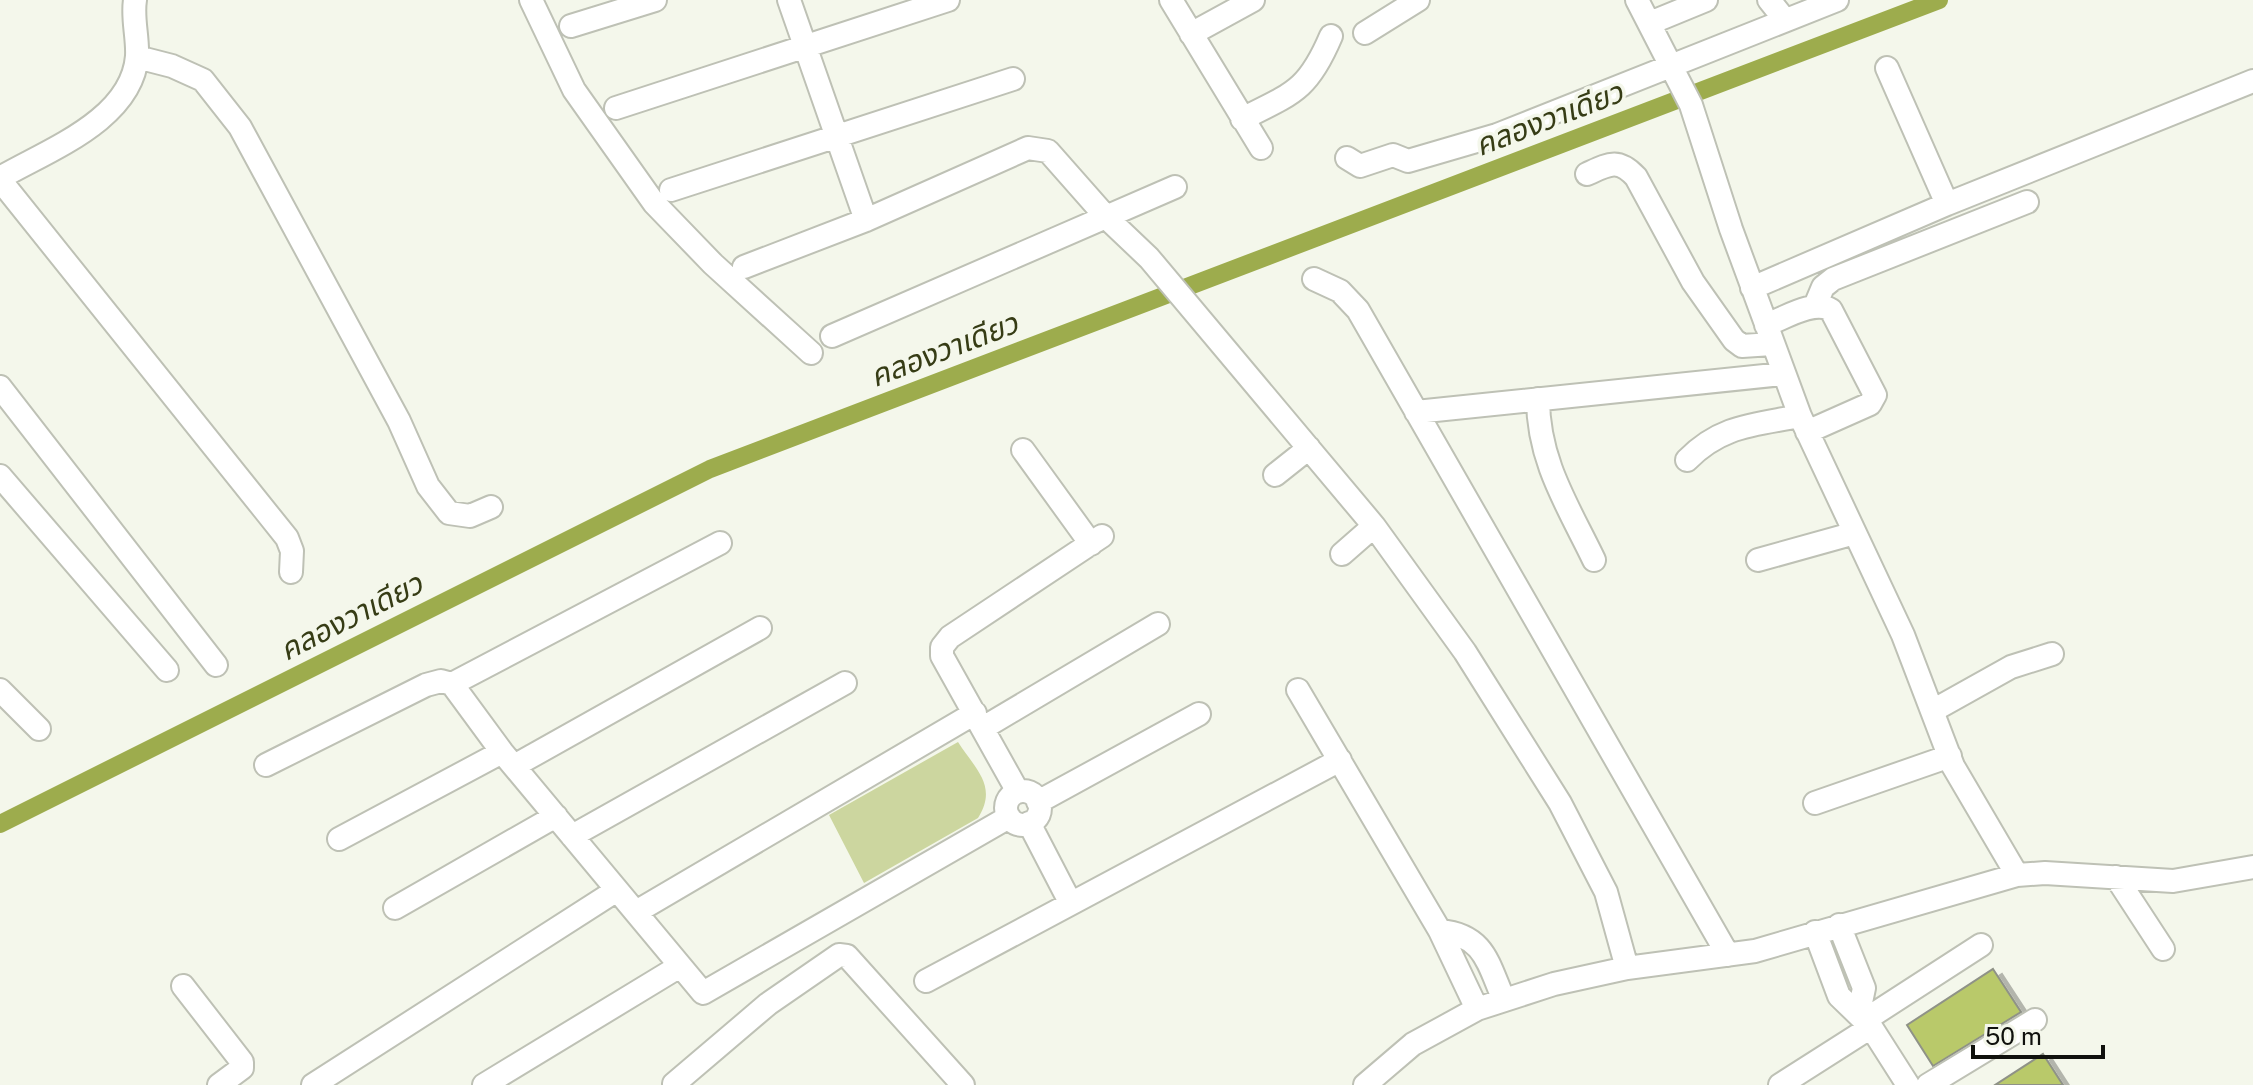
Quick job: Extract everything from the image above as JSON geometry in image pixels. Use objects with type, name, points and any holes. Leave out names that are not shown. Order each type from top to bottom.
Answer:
[{"type":"street","points":[[135,0],[137,57],[122,98],[96,122],[0,179],[287,538],[292,551],[291,572]]},
{"type":"street","points":[[531,0],[574,90],[654,203],[713,264],[811,353]]},
{"type":"street","points":[[571,26],[655,0]]},
{"type":"street","points":[[789,0],[866,220]]},
{"type":"street","points":[[616,108],[804,44],[948,0]]},
{"type":"street","points":[[1171,0],[1261,148]]},
{"type":"street","points":[[1191,34],[1253,0]]},
{"type":"street","points":[[1365,33],[1418,0]]},
{"type":"street","points":[[1637,0],[1691,105],[1752,288],[1804,424],[1934,710],[1950,756],[2017,875]]},
{"type":"street","points":[[1650,23],[1706,0]]},
{"type":"street","points":[[1769,0],[1785,20]]},
{"type":"street","points":[[1347,158],[1360,166],[1393,155],[1408,161],[1497,135],[1675,70],[1837,0]]},
{"type":"street","points":[[1242,119],[1305,84],[1319,66],[1331,36]]},
{"type":"street","points":[[137,57],[172,66],[203,80],[240,127],[399,421],[428,486],[449,513],[470,516],[491,507]]},
{"type":"street","points":[[1887,68],[1947,204]]},
{"type":"street","points":[[671,190],[1013,79]]},
{"type":"street","points":[[1752,288],[1947,204],[2253,81]]},
{"type":"street","points":[[744,267],[866,220],[1028,148],[1048,151],[1108,219],[1149,258],[1374,526],[1465,652],[1560,803],[1606,892],[1627,968]]},
{"type":"street","points":[[1587,174],[1614,162],[1624,165],[1636,177],[1693,282],[1734,340],[1742,346],[1769,334],[1815,306],[1823,287],[1833,279],[2027,202]]},
{"type":"street","points":[[832,336],[1108,219],[1175,187]]},
{"type":"street","points":[[1314,279],[1340,291],[1358,310],[1728,955]]},
{"type":"street","points":[[1687,460],[1706,440],[1722,432],[1804,424],[1870,404],[1875,395],[1831,310],[1815,306]]},
{"type":"street","points":[[1416,412],[1783,374]]},
{"type":"street","points":[[0,387],[216,665]]},
{"type":"street","points":[[1538,399],[1538,432],[1544,458],[1594,560]]},
{"type":"street","points":[[1275,475],[1309,448]]},
{"type":"street","points":[[1018,792],[942,656],[942,647],[950,637],[1096,540],[1023,450]]},
{"type":"street","points":[[0,476],[167,670]]},
{"type":"street","points":[[1342,554],[1374,526]]},
{"type":"street","points":[[1758,560],[1855,533]]},
{"type":"street","points":[[452,684],[720,543]]},
{"type":"street","points":[[636,912],[979,720],[1158,624]]},
{"type":"street","points":[[339,839],[508,759],[760,628]]},
{"type":"street","points":[[1934,710],[2011,667],[2052,654]]},
{"type":"street","points":[[266,765],[426,685],[441,681],[452,684],[508,759],[703,993],[1019,820],[1037,817],[1038,802],[1032,794],[1018,792]]},
{"type":"street","points":[[572,836],[845,683]]},
{"type":"street","points":[[0,690],[39,729]]},
{"type":"street","points":[[1298,690],[1440,931],[1477,1009]]},
{"type":"street","points":[[1038,802],[1199,714]]},
{"type":"street","points":[[1815,803],[1950,756]]},
{"type":"street","points":[[926,981],[1340,760]]},
{"type":"street","points":[[1018,792],[1007,802],[1070,902]]},
{"type":"street","points":[[395,908],[556,816]]},
{"type":"street","points":[[1365,1085],[1413,1044],[1477,1009],[1554,984],[1627,968],[1728,955],[2017,875],[2173,881],[2253,867]]},
{"type":"street","points":[[2116,877],[2163,949]]},
{"type":"street","points":[[313,1085],[617,890]]},
{"type":"street","points":[[1839,925],[1864,988],[1865,1020]]},
{"type":"street","points":[[1440,931],[1457,932],[1479,944],[1504,1000]]},
{"type":"street","points":[[1815,932],[1839,996],[1865,1020],[1908,1085]]},
{"type":"street","points":[[1780,1085],[1865,1020],[1981,945]]},
{"type":"street","points":[[674,1084],[768,1004],[839,955],[847,956],[963,1085]]},
{"type":"street","points":[[484,1085],[680,966]]},
{"type":"street","points":[[183,986],[242,1062],[242,1068],[219,1085]]},
{"type":"street","points":[[1928,1085],[2035,1020]]},
{"type":"green space","points":[[958,742],[978,770],[985,787],[984,807],[978,818],[864,883],[829,815]]},
{"type":"building","points":[[1993,969],[2021,1012],[1933,1066],[1907,1025]]},
{"type":"building","points":[[2043,1054],[2063,1085],[1995,1085]]},
{"type":"waterway","name":"คลองวาเดียว","points":[[0,824],[710,469],[1939,0]]}]
